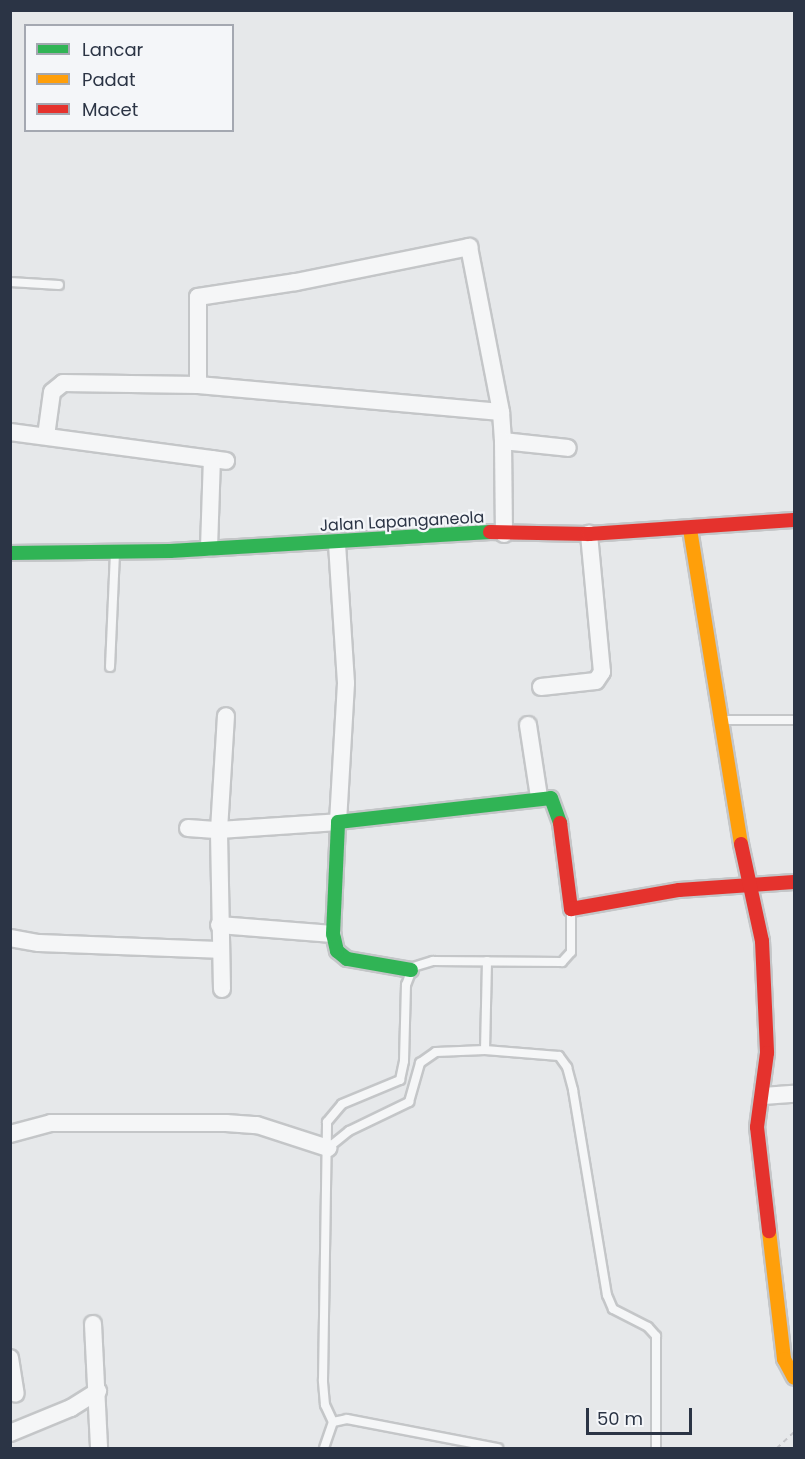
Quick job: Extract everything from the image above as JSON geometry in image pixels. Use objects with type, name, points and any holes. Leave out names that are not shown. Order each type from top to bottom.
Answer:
[{"type":"street","points":[[198,386],[198,297],[296,282],[469,247],[501,412],[504,534]]},
{"type":"street","points":[[46,436],[52,392],[63,383],[198,386],[501,412]]},
{"type":"street","points":[[10,432],[219,460],[209,548]]},
{"type":"street","points":[[503,441],[568,448]]},
{"type":"street","name":"Jalan Lapanganeola","points":[[10,553],[116,552],[337,543],[470,532],[590,534],[690,529],[795,520]]},
{"type":"street","points":[[690,529],[722,720],[731,798],[762,941],[767,1053],[757,1127],[784,1359],[794,1378]]},
{"type":"street","points":[[541,687],[596,681],[602,672],[590,534]]},
{"type":"street","points":[[337,543],[345,683],[333,934],[341,957],[411,970]]},
{"type":"street","points":[[222,989],[218,950],[219,830],[226,716]]},
{"type":"street","points":[[528,725],[539,797]]},
{"type":"street","points":[[188,828],[219,830],[418,816],[539,797],[551,798],[556,803],[571,909],[680,890],[795,882]]},
{"type":"street","points":[[219,925],[333,934]]},
{"type":"street","points":[[10,938],[39,943],[218,950]]},
{"type":"street","points":[[763,1096],[795,1094]]},
{"type":"street","points":[[10,1134],[51,1123],[237,1124],[257,1125],[328,1148]]},
{"type":"street","points":[[93,1324],[99,1449]]},
{"type":"street","points":[[10,1358],[16,1394]]},
{"type":"street","points":[[10,1433],[71,1408],[98,1391]]},
{"type":"lane","points":[[10,282],[59,285]]},
{"type":"lane","points":[[110,668],[116,552]]},
{"type":"lane","points":[[722,720],[795,720]]},
{"type":"lane","points":[[324,1449],[333,1422],[325,1406],[323,1380],[327,1122],[333,1112],[393,1084],[402,1075],[406,985],[411,970],[424,961],[562,962],[571,952],[571,909]]},
{"type":"lane","points":[[485,1050],[487,961]]},
{"type":"lane","points":[[328,1148],[349,1131],[409,1102],[417,1070],[426,1057],[446,1050],[553,1054],[567,1067],[607,1295],[613,1309],[648,1327],[656,1336],[656,1449]]},
{"type":"lane","points":[[333,1422],[347,1419],[498,1449]]},
{"type":"path","points":[[777,1449],[794,1432],[794,1378]]},
{"type":"traffic: fast","points":[[10,553],[170,551],[490,532]]},
{"type":"traffic: fast","points":[[411,970],[347,959],[337,951],[333,934],[338,822],[551,798],[560,823]]},
{"type":"traffic: slow","points":[[690,529],[741,844]]},
{"type":"traffic: slow","points":[[769,1231],[784,1359],[794,1378]]},
{"type":"traffic: jam","points":[[490,532],[589,534],[794,520]]},
{"type":"traffic: jam","points":[[560,823],[571,909],[679,890],[794,882]]},
{"type":"traffic: jam","points":[[741,844],[762,941],[767,1053],[757,1127],[769,1231]]}]
